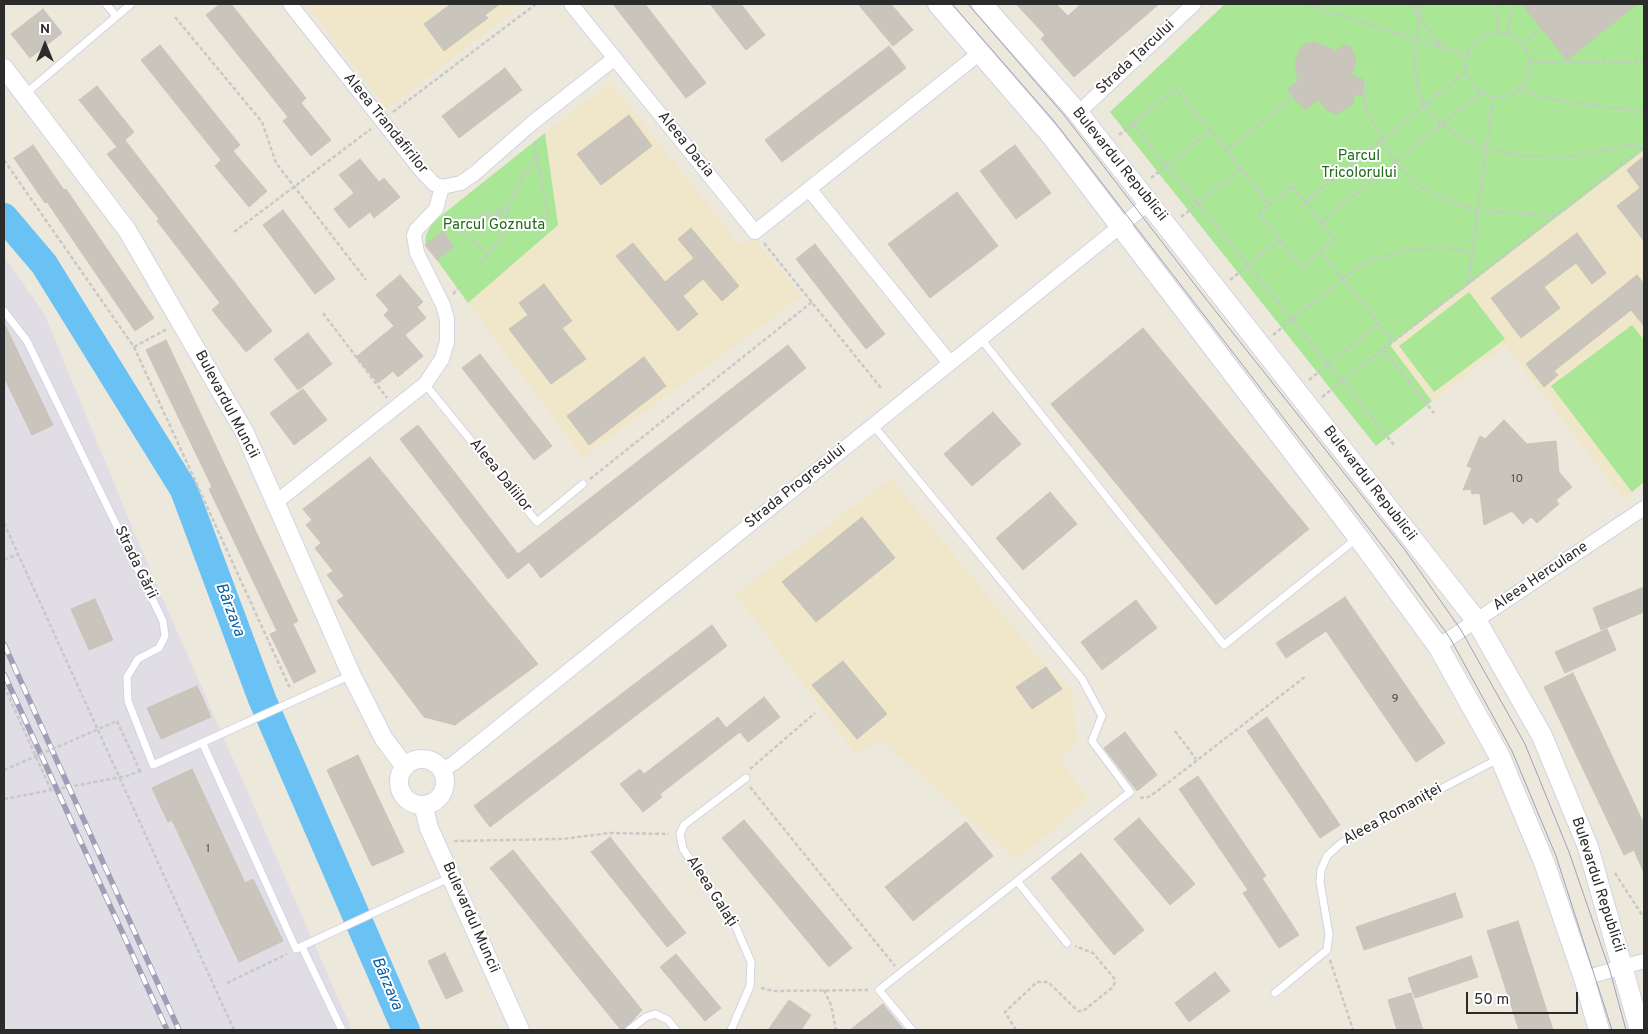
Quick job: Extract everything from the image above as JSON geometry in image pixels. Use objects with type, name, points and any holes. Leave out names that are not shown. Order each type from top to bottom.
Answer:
[{"type":"main road","points":[[938,4],[1050,134],[1438,646],[1500,757],[1544,862],[1584,978],[1599,1030]]},
{"type":"main road","name":"Bulevardul Republicii","points":[[982,4],[1078,113],[1476,620],[1542,736],[1588,847],[1624,967],[1640,1030]]},
{"type":"street","name":"Aleea Trandafirilor","points":[[290,4],[420,169],[434,184],[442,187]]},
{"type":"street","name":"Aleea Dacia","points":[[571,4],[755,232]]},
{"type":"street","name":"Strada Țarcului","points":[[1078,113],[1194,4]]},
{"type":"street","points":[[755,232],[981,52]]},
{"type":"street","points":[[275,503],[425,384],[442,359],[447,342],[447,319],[443,305],[417,254],[414,236],[416,230],[436,209],[442,187],[461,183],[474,174],[531,124],[615,58]]},
{"type":"street","name":"Bulevardul Muncii","points":[[4,68],[127,230],[244,431],[351,674],[384,739],[405,767]]},
{"type":"street","points":[[809,189],[950,363]]},
{"type":"street","name":"Strada Progresului","points":[[442,770],[462,757],[1150,203]]},
{"type":"street","name":"Aleea Herculane","points":[[1438,646],[1644,508]]},
{"type":"street","points":[[420,759],[429,760],[442,770],[445,778],[442,793],[438,799],[423,805],[414,804],[406,799],[401,792],[400,774],[405,767],[420,759]]},
{"type":"street","name":"Bulevardul Muncii","points":[[423,805],[429,828],[520,1030]]},
{"type":"street","points":[[1584,978],[1644,961]]},
{"type":"lane","points":[[106,4],[116,16]]},
{"type":"lane","points":[[25,94],[132,4]]},
{"type":"lane","name":"Strada Gării","points":[[4,311],[27,341],[163,621],[165,636],[159,648],[138,659],[127,677],[128,701],[153,765],[203,744],[351,674]]},
{"type":"lane","points":[[981,339],[1224,645],[1358,538]]},
{"type":"lane","name":"Aleea Daliilor","points":[[425,384],[536,522],[583,484]]},
{"type":"lane","points":[[873,425],[1082,679],[1102,716],[1092,741],[1130,792],[879,990],[912,1030]]},
{"type":"lane","points":[[203,744],[299,948],[342,1030]]},
{"type":"lane","name":"Aleea Romaniței","points":[[1327,950],[1329,934],[1320,882],[1321,870],[1327,856],[1340,844],[1381,820],[1500,757]]},
{"type":"lane","points":[[680,834],[684,825],[746,778]]},
{"type":"lane","name":"Aleea Galați","points":[[680,834],[684,849],[736,927],[751,962],[750,986],[731,1030]]},
{"type":"lane","points":[[299,948],[451,877]]},
{"type":"lane","points":[[1017,880],[1067,943]]},
{"type":"lane","points":[[1275,994],[1327,950]]},
{"type":"lane","points":[[629,1030],[646,1017],[655,1014],[668,1020],[676,1030]]},
{"type":"path","points":[[1305,4],[1418,38],[1467,55]]},
{"type":"path","points":[[1409,4],[1442,47]]},
{"type":"path","points":[[1420,4],[1415,61],[1418,89],[1425,106],[1441,124],[1463,138],[1486,148],[1525,156],[1570,157],[1644,143]]},
{"type":"path","points":[[1496,4],[1499,33]]},
{"type":"path","points":[[1508,34],[1513,4]]},
{"type":"path","points":[[175,17],[262,122],[276,163],[366,280]]},
{"type":"path","points":[[1522,44],[1542,28]]},
{"type":"path","points":[[1499,33],[1508,34],[1522,44],[1530,62],[1526,82],[1519,90],[1511,95],[1493,98],[1480,93],[1471,84],[1466,72],[1467,55],[1479,39],[1488,34],[1499,33]]},
{"type":"path","points":[[1530,62],[1644,62]]},
{"type":"path","points":[[1306,202],[1466,72]]},
{"type":"path","points":[[1367,82],[1364,103],[1395,162],[1417,185],[1447,201],[1477,210],[1556,216]]},
{"type":"path","points":[[1119,134],[1176,89],[1270,204]]},
{"type":"path","points":[[1519,90],[1551,99],[1644,112]]},
{"type":"path","points":[[1321,222],[1480,93]]},
{"type":"path","points":[[1226,151],[1293,97]]},
{"type":"path","points":[[1468,284],[1493,98]]},
{"type":"path","points":[[480,263],[506,232],[548,215],[531,124]]},
{"type":"path","points":[[1132,124],[1394,445]]},
{"type":"path","points":[[1151,178],[1210,130]]},
{"type":"path","points":[[1322,398],[1644,147]]},
{"type":"path","points":[[452,222],[498,212],[508,204],[537,154]]},
{"type":"path","points":[[4,160],[134,347],[289,686],[303,697]]},
{"type":"path","points":[[1182,217],[1241,169]]},
{"type":"path","points":[[1292,186],[1336,240],[1302,266],[1258,213],[1270,204],[1292,186]]},
{"type":"path","points":[[506,232],[508,204]]},
{"type":"path","points":[[436,209],[488,254]]},
{"type":"path","points":[[498,212],[507,216]]},
{"type":"path","points":[[495,223],[498,212]]},
{"type":"path","points":[[485,215],[506,232]]},
{"type":"path","points":[[755,232],[881,388]]},
{"type":"path","points":[[1230,280],[1280,240]]},
{"type":"path","points":[[1273,335],[1342,278],[1368,262],[1411,249],[1448,248],[1471,252]]},
{"type":"path","points":[[1320,252],[1394,342]]},
{"type":"path","points":[[583,484],[812,302]]},
{"type":"path","points":[[323,313],[394,408]]},
{"type":"path","points":[[1309,380],[1379,323]]},
{"type":"path","points":[[134,347],[167,329]]},
{"type":"path","points":[[1383,350],[1434,414]]},
{"type":"path","points":[[4,523],[234,1030]]},
{"type":"path","points":[[4,560],[18,554]]},
{"type":"path","points":[[1130,792],[1139,798],[1148,797],[1306,676]]},
{"type":"path","points":[[4,686],[51,790]]},
{"type":"path","points":[[815,713],[748,771],[746,778],[748,785],[900,973]]},
{"type":"path","points":[[4,770],[117,721],[140,771]]},
{"type":"path","points":[[1174,730],[1196,759]]},
{"type":"path","points":[[4,799],[132,774]]},
{"type":"path","points":[[454,841],[562,839],[610,833],[680,834]]},
{"type":"path","points":[[1016,1030],[1005,1012],[1038,982],[1048,982],[1078,1011],[1082,1011],[1113,987],[1114,978],[1094,953],[1067,943]]},
{"type":"path","points":[[227,983],[299,948]]},
{"type":"path","points":[[1327,950],[1353,1030]]},
{"type":"path","points":[[750,986],[774,991],[879,990]]},
{"type":"path","points":[[824,990],[831,1005],[836,1030]]},
{"type":"shaded area","points":[[306,4],[523,4],[387,109]]},
{"type":"shaded area","points":[[610,82],[741,246],[754,237],[802,296],[583,458],[468,303],[558,225],[545,133]]},
{"type":"shaded area","points":[[1644,150],[1644,483],[1623,498],[1505,346],[1432,401],[1390,346]]},
{"type":"shaded area","points":[[4,257],[44,313],[138,542],[352,1030],[4,1030]]},
{"type":"shaded area","points":[[891,478],[1037,656],[1072,691],[1077,741],[1060,759],[1088,799],[1016,861],[882,740],[856,754],[735,594]]},
{"type":"green space","name":"Parcul Tricolorului","points":[[1225,4],[1644,4],[1644,150],[1390,345],[1432,401],[1376,446],[1110,112]]},
{"type":"green space","name":"Parcul Goznuta","points":[[545,133],[558,225],[468,303],[437,260],[454,246],[443,232],[425,245],[426,235],[432,223]]},
{"type":"green space","points":[[1469,292],[1505,339],[1434,392],[1399,346]]},
{"type":"green space","points":[[1632,325],[1644,340],[1644,482],[1632,492],[1551,386]]},
{"type":"building","points":[[220,4],[231,4],[306,98],[301,103],[331,140],[311,156],[283,121],[288,117],[206,15]]},
{"type":"building","points":[[451,4],[500,4],[485,15],[488,18],[444,51],[424,24]]},
{"type":"building","points":[[613,4],[645,4],[706,83],[686,98]]},
{"type":"building","points":[[710,4],[741,4],[765,35],[746,50]]},
{"type":"building","points":[[858,4],[891,4],[913,30],[893,46]]},
{"type":"building","points":[[1016,4],[1056,4],[1068,16],[1081,4],[1159,4],[1074,77],[1041,39],[1045,35]]},
{"type":"building","points":[[1522,4],[1637,4],[1567,60]]},
{"type":"building","points":[[43,9],[62,33],[30,58],[11,34]]},
{"type":"building","points":[[1314,42],[1336,51],[1343,45],[1350,46],[1355,56],[1355,66],[1351,75],[1364,80],[1362,95],[1354,94],[1353,104],[1337,114],[1327,110],[1318,99],[1305,110],[1287,90],[1298,81],[1295,64],[1300,49],[1304,45]]},
{"type":"building","points":[[160,45],[240,145],[233,151],[267,191],[249,207],[215,166],[221,160],[141,60]]},
{"type":"building","points":[[889,46],[906,68],[782,162],[765,140]]},
{"type":"building","points":[[505,68],[522,90],[459,138],[442,116]]},
{"type":"building","points":[[97,86],[134,132],[125,140],[272,331],[246,352],[212,310],[220,303],[157,221],[159,219],[107,154],[117,147],[79,100]]},
{"type":"building","points":[[629,115],[652,146],[601,185],[577,154]]},
{"type":"building","points":[[33,145],[64,190],[66,189],[154,318],[135,331],[47,202],[45,203],[14,158]]},
{"type":"building","points":[[1015,145],[1051,193],[1016,219],[980,171]]},
{"type":"building","points":[[1644,156],[1644,241],[1617,206],[1640,188],[1627,170]]},
{"type":"building","points":[[360,159],[379,182],[384,178],[400,197],[374,218],[370,212],[349,228],[334,209],[354,193],[339,175]]},
{"type":"building","points":[[957,192],[998,246],[930,298],[888,244]]},
{"type":"building","points":[[283,210],[335,279],[315,294],[263,225]]},
{"type":"building","points":[[691,228],[739,286],[722,301],[703,279],[683,296],[698,314],[678,331],[616,256],[633,243],[665,282],[694,258],[678,239]]},
{"type":"building","points":[[443,231],[454,246],[437,260],[425,245]]},
{"type":"building","points":[[1577,233],[1606,273],[1592,284],[1576,263],[1544,287],[1560,308],[1521,338],[1491,298]]},
{"type":"building","points":[[815,244],[885,334],[866,349],[796,259]]},
{"type":"building","points":[[400,275],[423,302],[417,307],[426,318],[405,335],[423,356],[398,377],[393,371],[378,383],[356,357],[394,326],[384,315],[389,310],[376,295]]},
{"type":"building","points":[[1637,275],[1644,284],[1644,326],[1631,310],[1554,371],[1558,375],[1544,387],[1526,364]]},
{"type":"building","points":[[544,284],[572,321],[562,328],[586,359],[551,384],[509,329],[528,315],[519,303]]},
{"type":"building","points":[[4,323],[53,425],[32,435],[4,377]]},
{"type":"building","points":[[1143,328],[1309,529],[1216,605],[1051,404]]},
{"type":"building","points":[[308,333],[332,364],[298,390],[274,359]]},
{"type":"building","points":[[166,340],[298,621],[293,624],[316,672],[294,683],[270,634],[277,631],[209,489],[212,487],[146,350]]},
{"type":"building","points":[[788,345],[806,368],[541,578],[529,562],[508,579],[400,439],[418,425],[518,554]]},
{"type":"building","points":[[480,354],[552,446],[534,460],[462,368]]},
{"type":"building","points":[[644,357],[666,386],[589,445],[567,416]]},
{"type":"building","points":[[303,389],[327,420],[294,445],[270,413]]},
{"type":"building","points":[[993,412],[1021,444],[972,486],[944,454]]},
{"type":"building","points":[[1504,420],[1527,444],[1556,441],[1559,472],[1572,487],[1556,500],[1559,504],[1537,523],[1531,517],[1523,524],[1512,511],[1484,525],[1480,493],[1472,494],[1471,489],[1463,490],[1472,468],[1467,466],[1480,436],[1485,439]]},
{"type":"building","points":[[370,457],[538,664],[455,725],[424,717],[337,601],[344,596],[327,575],[333,571],[315,548],[321,543],[306,525],[312,520],[303,509]]},
{"type":"building","points":[[1050,492],[1077,524],[1023,570],[996,538]]},
{"type":"building","points":[[862,517],[895,558],[816,622],[782,582]]},
{"type":"building","points":[[1644,587],[1644,612],[1601,630],[1593,608]]},
{"type":"building","points":[[1345,597],[1445,743],[1416,762],[1326,631],[1286,658],[1276,643]]},
{"type":"building","points":[[95,599],[113,640],[89,650],[71,609]]},
{"type":"building","points":[[1136,600],[1157,628],[1102,670],[1081,642]]},
{"type":"building","points":[[712,625],[727,646],[490,827],[474,806]]},
{"type":"building","points":[[1607,629],[1616,650],[1565,673],[1555,652]]},
{"type":"building","points":[[843,661],[887,714],[857,739],[812,685]]},
{"type":"building","points":[[1046,667],[1062,689],[1032,709],[1016,687]]},
{"type":"building","points":[[1573,673],[1644,824],[1644,873],[1634,850],[1624,855],[1544,687]]},
{"type":"building","points":[[197,686],[211,717],[161,739],[147,708]]},
{"type":"building","points":[[764,697],[780,717],[748,742],[740,732],[660,794],[662,797],[643,812],[620,784],[640,769],[644,774],[718,717],[726,728]]},
{"type":"building","points":[[1267,717],[1340,825],[1320,838],[1247,731]]},
{"type":"building","points":[[1125,732],[1157,775],[1137,791],[1104,748]]},
{"type":"building","points":[[358,755],[404,852],[372,866],[327,770]]},
{"type":"building","points":[[192,769],[245,883],[253,879],[283,941],[239,962],[172,820],[168,822],[152,788]]},
{"type":"building","points":[[1198,776],[1266,876],[1262,878],[1299,935],[1279,948],[1243,893],[1248,890],[1179,789]]},
{"type":"building","points":[[1139,818],[1195,884],[1170,905],[1114,839]]},
{"type":"building","points":[[744,820],[852,948],[829,967],[722,838]]},
{"type":"building","points":[[966,822],[993,856],[913,921],[885,887]]},
{"type":"building","points":[[610,837],[686,933],[667,947],[591,852]]},
{"type":"building","points":[[513,850],[642,1010],[624,1030],[621,1030],[490,868]]},
{"type":"building","points":[[1081,853],[1144,930],[1114,955],[1051,878]]},
{"type":"building","points":[[1455,893],[1463,917],[1364,950],[1356,927]]},
{"type":"building","points":[[1518,921],[1553,1030],[1519,1030],[1487,931]]},
{"type":"building","points":[[445,953],[463,991],[446,999],[428,961]]},
{"type":"building","points":[[676,954],[721,1008],[705,1021],[660,967]]},
{"type":"building","points":[[1471,956],[1478,977],[1415,998],[1408,978]]},
{"type":"building","points":[[1215,972],[1230,991],[1189,1022],[1175,1003]]},
{"type":"building","points":[[1411,993],[1423,1030],[1397,1030],[1388,1000]]},
{"type":"building","points":[[789,1000],[811,1015],[801,1030],[768,1030]]},
{"type":"building","points":[[883,1004],[904,1030],[850,1030]]},
{"type":"waterway","name":"Bârzava","points":[[4,217],[44,264],[184,490],[262,699],[406,1030]]},
{"type":"tram line","points":[[952,4],[1054,121],[1394,561],[1450,638],[1512,751],[1556,856],[1612,1030]]},
{"type":"tram line","points":[[968,4],[1064,115],[1206,299],[1405,550],[1461,630],[1525,744],[1569,852],[1610,971],[1626,1030]]},
{"type":"railway","points":[[4,644],[179,1030]]},
{"type":"railway","points":[[4,674],[167,1030]]}]
